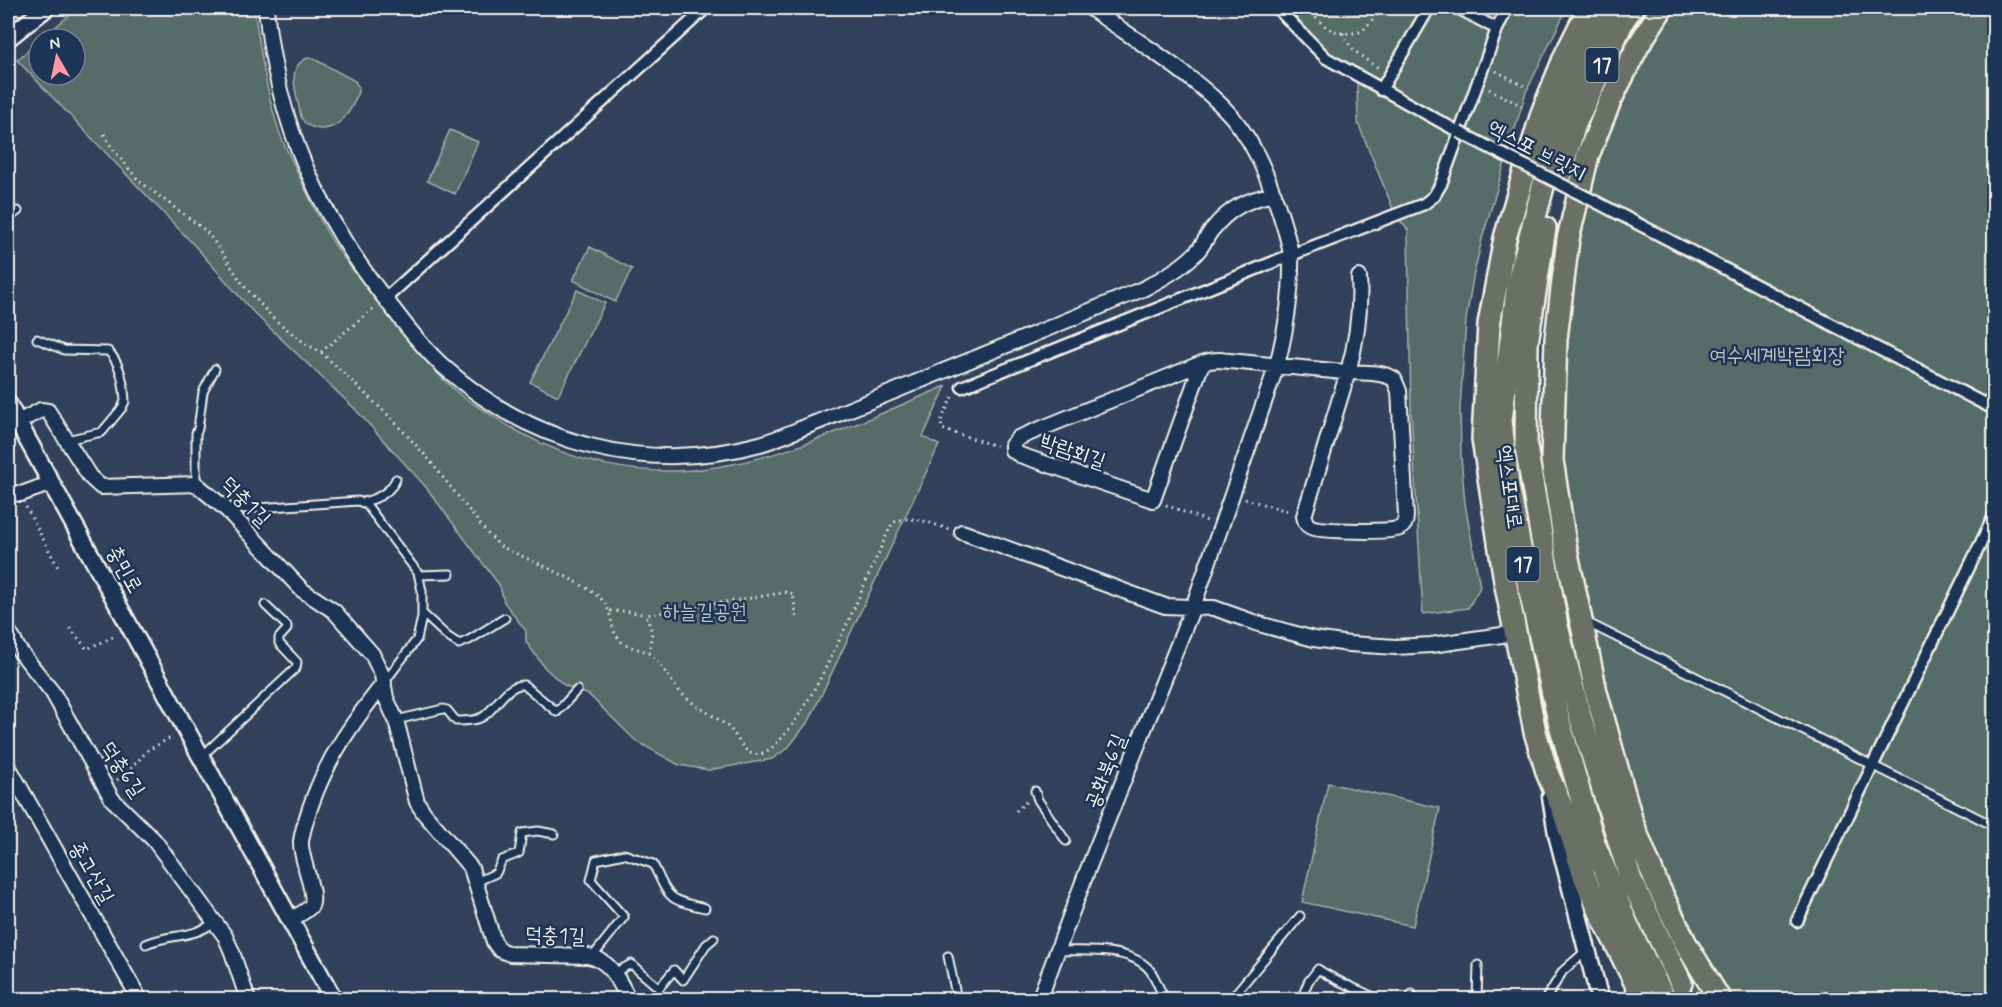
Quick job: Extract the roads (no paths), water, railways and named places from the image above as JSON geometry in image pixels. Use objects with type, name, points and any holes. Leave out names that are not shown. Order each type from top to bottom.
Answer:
[{"type":"main road","points":[[1589,8],[1566,54],[1542,113],[1505,238],[1489,324],[1483,439],[1490,470],[1505,581],[1535,732],[1548,775],[1600,912],[1653,997]]},
{"type":"main road","name":"엑스포대로","points":[[1608,8],[1568,121],[1518,282],[1501,421],[1508,484],[1559,721],[1594,843],[1629,929],[1653,997]]},
{"type":"main road","name":"엑스포대로","points":[[1568,121],[1632,8]]},
{"type":"main road","points":[[1662,8],[1638,45],[1610,101],[1588,155],[1568,239],[1556,339],[1552,460],[1580,619],[1601,713],[1632,822],[1656,882],[1686,944],[1720,999]]},
{"type":"main road","points":[[1496,282],[1508,264],[1526,202],[1561,144]]},
{"type":"main road","points":[[1556,339],[1548,318],[1550,252],[1568,178],[1561,144]]},
{"type":"main road","name":"엑스포대로","points":[[1561,144],[1539,260],[1527,343],[1526,447],[1557,626],[1580,716],[1631,880],[1681,982]]},
{"type":"street","points":[[8,38],[46,8]]},
{"type":"street","points":[[266,8],[276,82],[290,130],[327,212],[385,299],[418,340],[444,368],[483,398],[530,425],[580,444],[626,454],[660,457],[695,456],[761,443],[796,431],[1145,288],[1191,258],[1215,226],[1234,208],[1250,199],[1274,194]]},
{"type":"street","points":[[385,299],[706,8]]},
{"type":"street","points":[[1090,8],[1194,81],[1224,108],[1242,129],[1258,156],[1274,194],[1291,255],[1288,314],[1277,365],[1193,607]]},
{"type":"street","name":"엑스포 브릿지","points":[[1277,8],[1326,58],[1381,90],[1995,409]]},
{"type":"street","points":[[1381,90],[1429,8]]},
{"type":"street","points":[[1458,8],[1497,29]]},
{"type":"street","points":[[962,387],[1291,255],[1396,216],[1430,200],[1441,184],[1483,65],[1507,8]]},
{"type":"street","points":[[1348,372],[1357,337],[1359,277]]},
{"type":"street","name":"박람회길","points":[[1202,363],[1153,500],[1016,454],[1012,447],[1013,441],[1018,438],[1202,363],[1219,360],[1277,365],[1389,376],[1397,384],[1400,395],[1406,521],[1401,528],[1387,531],[1324,529],[1308,525],[1304,516],[1348,372]]},
{"type":"street","name":"충민로","points":[[8,404],[334,999]]},
{"type":"street","name":"덕충1길","points":[[18,422],[46,409],[90,477],[101,486],[196,484],[227,510],[302,590],[334,611],[368,648],[380,668],[386,698],[396,720],[417,802],[466,862],[476,882],[491,935],[497,946],[503,952],[510,954],[593,956],[606,962],[629,999]]},
{"type":"street","points":[[8,492],[21,494],[52,483]]},
{"type":"street","points":[[1797,921],[1995,516]]},
{"type":"street","points":[[962,532],[1165,606],[1214,608],[1314,639],[1396,647],[1431,645],[1516,633]]},
{"type":"street","name":"공화북6길","points":[[1039,999],[1193,607]]},
{"type":"street","name":"덕충6길","points":[[8,630],[19,650],[53,693],[112,799],[154,840],[225,936],[248,999]]},
{"type":"street","points":[[291,920],[313,903],[302,858],[301,844],[304,827],[321,777],[351,726],[384,684]]},
{"type":"street","name":"종고산길","points":[[8,766],[140,999]]},
{"type":"street","points":[[1548,775],[1557,834],[1600,999]]},
{"type":"lane","points":[[8,219],[18,211]]},
{"type":"lane","points":[[37,339],[64,350],[108,351],[116,361],[126,401],[107,427],[97,434],[66,440]]},
{"type":"lane","points":[[196,484],[196,433],[202,392],[215,369]]},
{"type":"lane","points":[[227,510],[363,502],[379,497],[393,486],[396,479]]},
{"type":"lane","points":[[363,502],[419,576],[422,591],[422,613],[417,639],[384,684]]},
{"type":"lane","points":[[419,576],[450,574]]},
{"type":"lane","points":[[202,756],[296,669],[297,662],[279,643],[279,638],[287,626],[265,605]]},
{"type":"lane","points":[[422,613],[447,637],[459,644],[505,618]]},
{"type":"lane","points":[[1580,619],[1995,826]]},
{"type":"lane","points":[[396,720],[443,710],[447,710],[456,721],[482,717],[512,688],[520,684],[557,712],[578,690]]},
{"type":"lane","points":[[1035,791],[1038,800],[1066,841]]},
{"type":"lane","points":[[476,882],[496,873],[502,860],[519,853],[522,833],[538,831],[554,834]]},
{"type":"lane","points":[[593,956],[624,917],[591,880],[596,860],[624,854],[653,864],[671,897],[705,908]]},
{"type":"lane","points":[[1230,999],[1300,916]]},
{"type":"lane","points":[[146,944],[162,938],[178,938],[200,932],[215,922]]},
{"type":"lane","points":[[614,973],[630,964],[659,988],[674,970],[683,980],[706,945],[714,938]]},
{"type":"lane","points":[[1545,999],[1563,971],[1587,950]]},
{"type":"lane","points":[[1057,951],[1108,951],[1134,960],[1148,968],[1167,999]]},
{"type":"lane","points":[[948,956],[957,999]]},
{"type":"lane","points":[[1476,999],[1478,965]]},
{"type":"lane","points":[[1301,999],[1308,982],[1318,969],[1332,978],[1379,999]]},
{"type":"tunnel","points":[[1681,983],[1692,1000]]},
{"type":"park label","name":"여수세계박람회장","points":[[1777,355]]},
{"type":"park label","name":"하늘길공원","points":[[705,611]]}]
